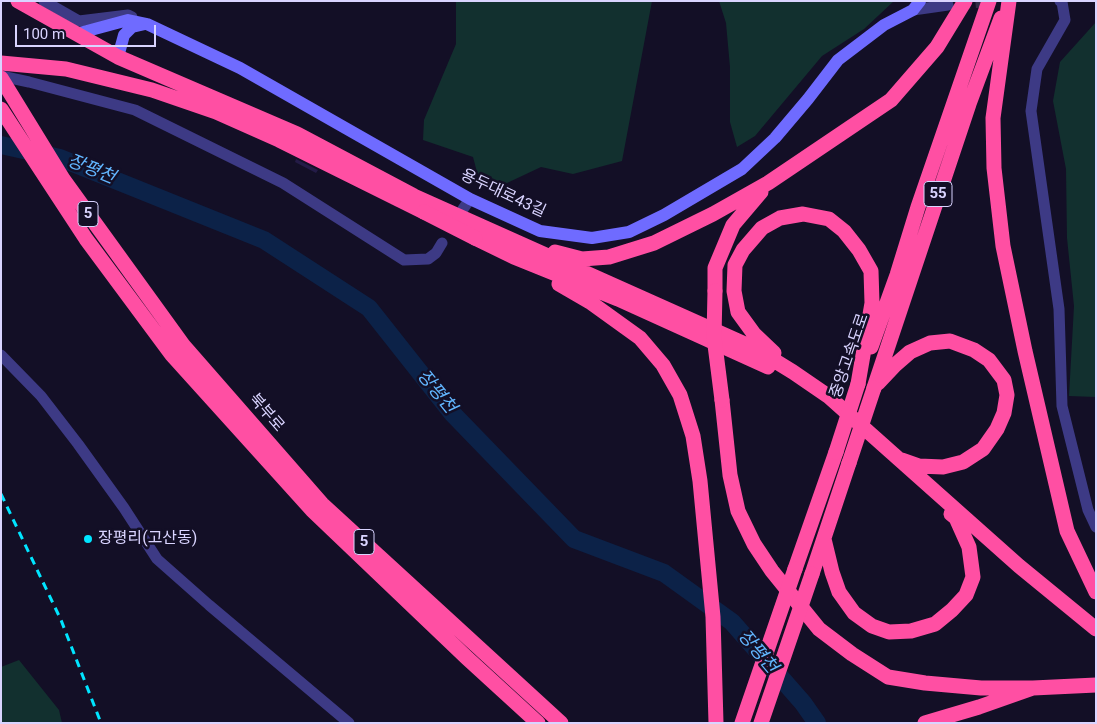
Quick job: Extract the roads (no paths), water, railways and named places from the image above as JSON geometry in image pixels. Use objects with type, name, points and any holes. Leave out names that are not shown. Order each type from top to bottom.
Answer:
[{"type":"highway","points":[[18,1],[118,57],[297,134],[516,250],[783,374],[825,402],[956,518],[969,547],[973,577],[966,595],[935,624],[911,631],[889,632],[872,626],[854,613],[839,592],[824,539]]},
{"type":"highway","points":[[516,250],[582,259],[609,258],[654,243],[713,214],[768,183],[891,100],[937,47],[965,1]]},
{"type":"highway","name":"중앙고속도로","points":[[742,723],[990,1]]},
{"type":"highway","points":[[1008,1],[994,118],[994,168],[1003,246],[1025,351],[1067,531],[1089,581],[1096,592]]},
{"type":"highway","name":"중앙고속도로","points":[[761,723],[969,104],[1008,1]]},
{"type":"highway","points":[[1,63],[66,69],[152,90],[207,109],[279,140],[475,238],[516,250],[754,348],[828,396],[1019,566],[1096,629]]},
{"type":"highway","name":"북부로","points":[[1,77],[63,179],[178,350],[322,504],[561,723]]},
{"type":"highway","name":"북부로","points":[[1,109],[86,239],[312,510],[538,723]]},
{"type":"highway","points":[[768,183],[733,225],[715,268],[714,337],[730,475],[738,511],[754,544],[772,571],[820,629],[852,654],[888,677],[925,683],[980,688],[1096,686]]},
{"type":"highway","points":[[793,372],[738,312],[734,291],[735,265],[743,250],[762,228],[780,218],[804,214],[829,219],[844,231],[859,250],[870,271],[872,302],[858,384]]},
{"type":"highway","points":[[516,250],[640,338],[663,365],[680,396],[693,436],[700,481],[713,617],[716,720]]},
{"type":"highway","points":[[874,388],[894,365],[910,352],[930,343],[950,341],[974,350],[988,360],[1004,380],[1007,395],[1004,413],[997,429],[982,449],[964,462],[943,467],[919,466],[900,460]]},
{"type":"highway","points":[[925,723],[1033,688]]},
{"type":"street","points":[[44,1],[79,21],[128,15],[147,24]]},
{"type":"street","points":[[1060,1],[1062,2],[1065,20],[1037,69],[1031,111],[1060,308],[1062,406],[1088,510],[1095,522]]},
{"type":"street","points":[[916,6],[948,5]]},
{"type":"street","name":"용두대로43길","points":[[76,34],[128,20],[147,24],[240,68],[466,204],[540,231],[592,238],[629,232],[664,215],[742,169],[775,138],[838,60],[884,25],[916,6]]},
{"type":"street","points":[[118,57],[124,35],[132,27],[147,24]]},
{"type":"street","points":[[1,77],[29,82],[135,110],[283,183],[404,260],[428,259],[436,253],[442,242]]},
{"type":"street","points":[[1,356],[41,396],[124,508],[157,558],[208,604],[349,723]]},
{"type":"waterway","name":"장평천","points":[[1,145],[60,158],[264,240],[369,308],[452,413],[574,539],[664,573],[732,622],[803,703],[817,723]]},
{"type":"tunnel","points":[[959,4],[994,1]]},
{"type":"railway","points":[[1,494],[61,620],[101,723]]},
{"type":"place","name":"장평리(고산동)","points":[[88,539]]}]
